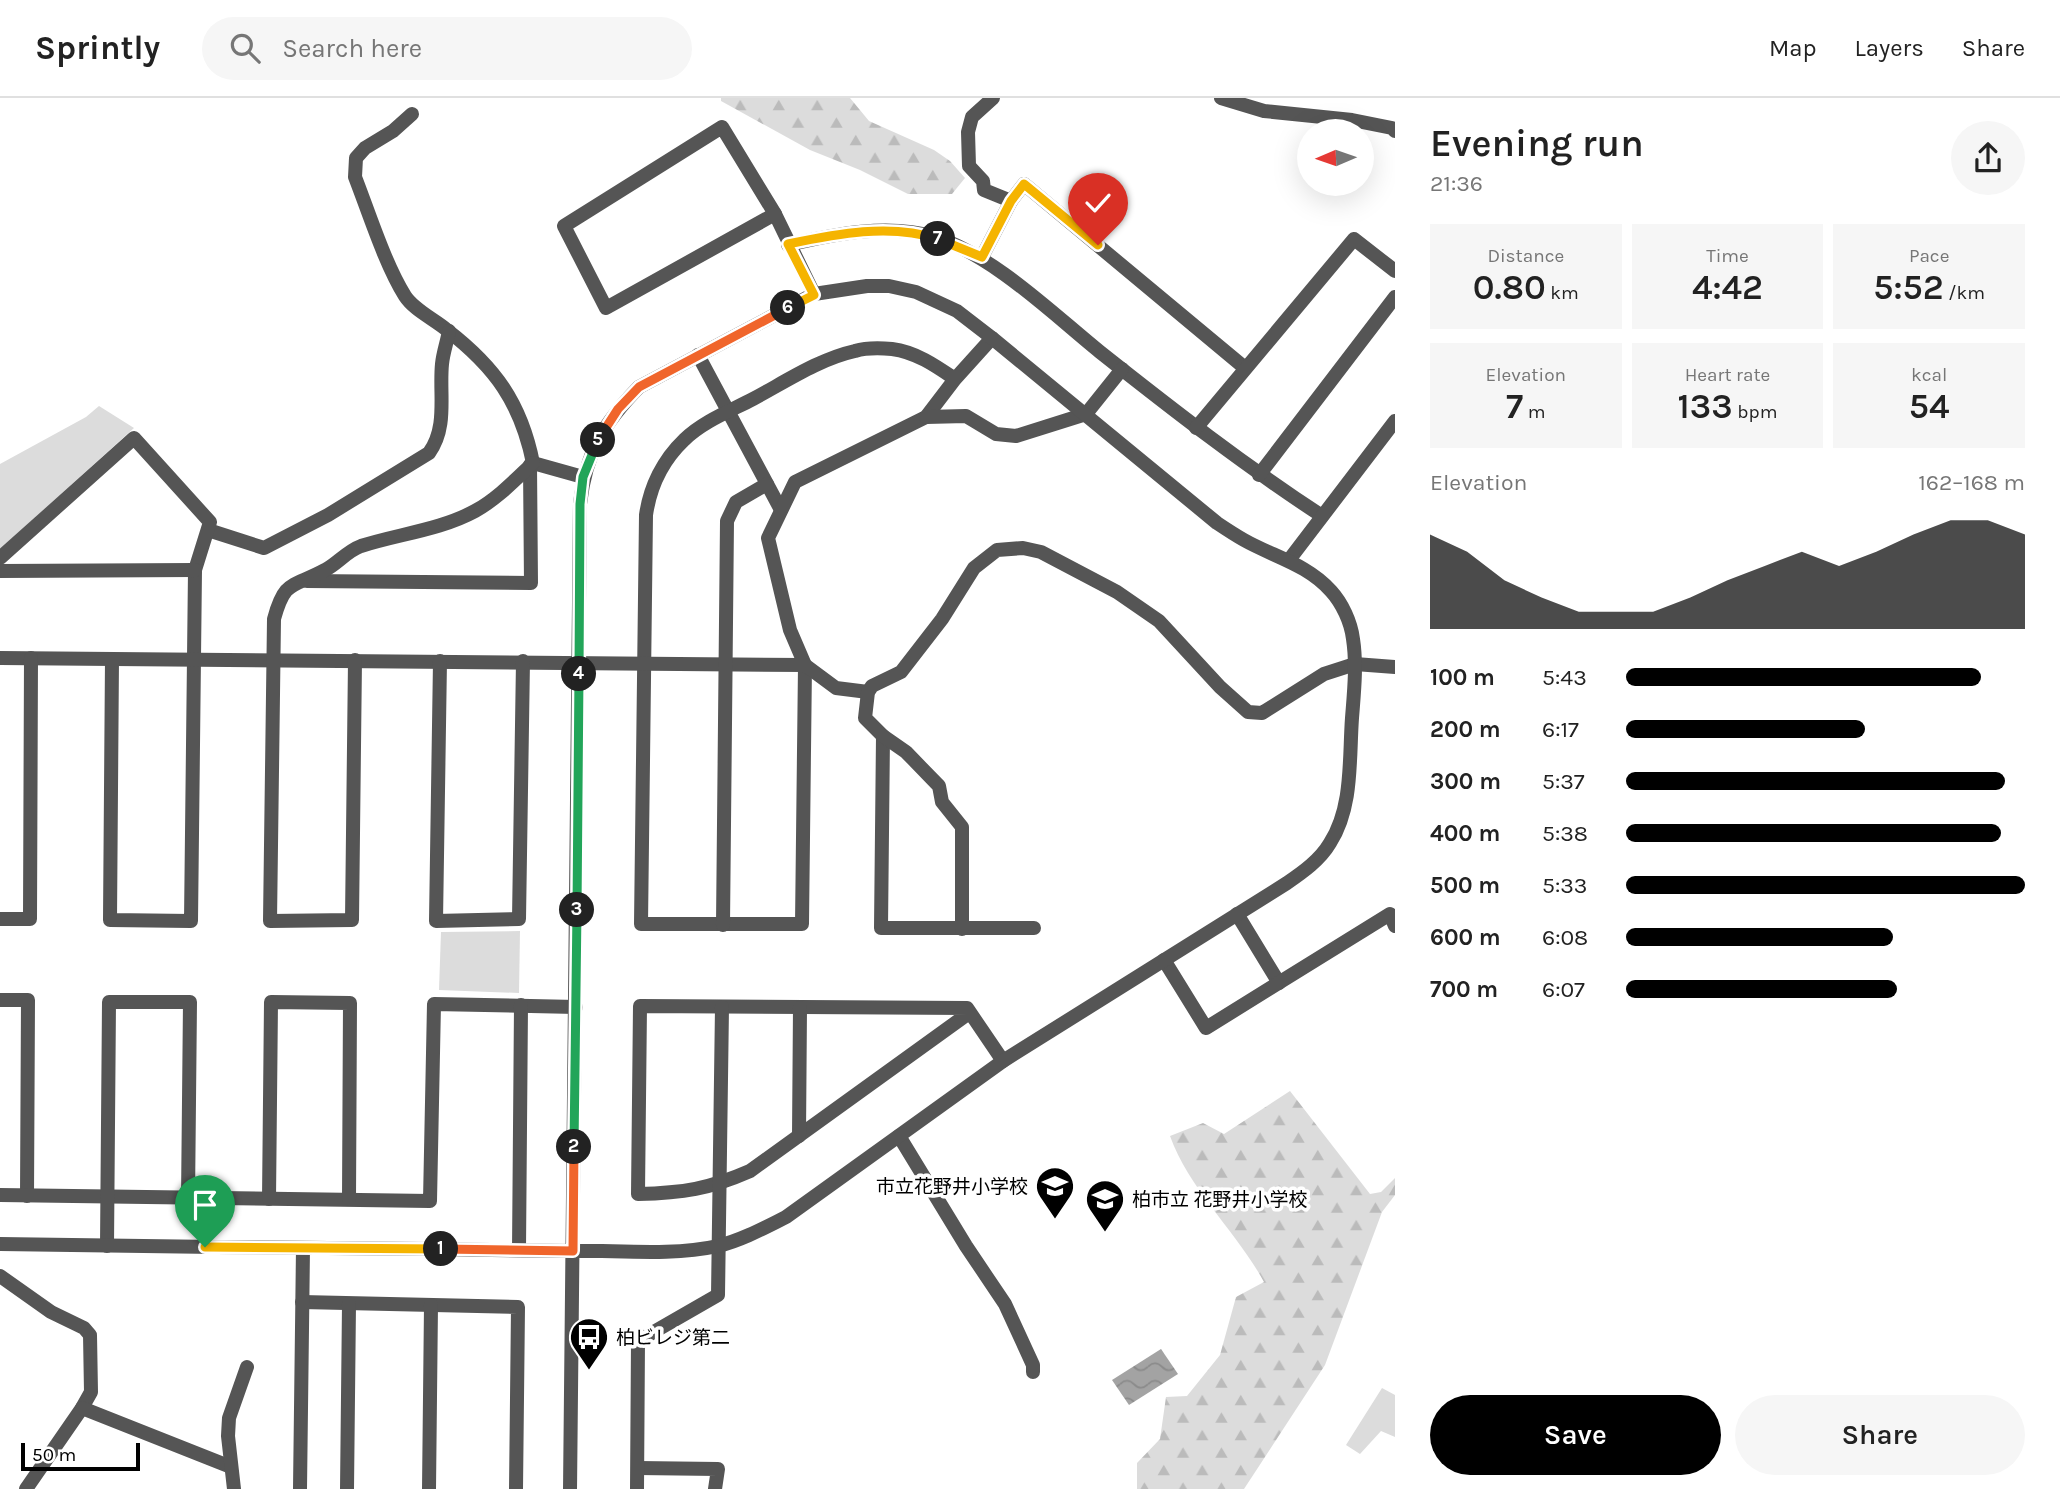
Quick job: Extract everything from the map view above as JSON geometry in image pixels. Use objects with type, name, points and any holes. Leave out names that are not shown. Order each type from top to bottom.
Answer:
[{"type":"street","points":[[993,98],[972,117],[968,132],[970,166],[983,181],[984,190],[1011,201]]},
{"type":"street","points":[[1221,98],[1264,111],[1352,120],[1392,128],[1395,131]]},
{"type":"street","points":[[302,581],[531,583],[532,464],[529,443],[511,397],[489,369],[449,331],[406,298],[355,177],[356,158],[365,148],[393,131],[412,114]]},
{"type":"street","points":[[775,214],[606,308],[564,226],[722,127],[775,214],[814,295]]},
{"type":"street","points":[[982,257],[1011,201],[1024,184],[1245,368]]},
{"type":"street","points":[[788,244],[834,234],[888,231],[934,237],[982,257],[1196,428],[1259,475],[1322,516]]},
{"type":"street","points":[[1196,428],[1354,239],[1395,271]]},
{"type":"street","points":[[0,1244],[573,1251],[684,1251],[719,1246],[786,1217],[1003,1061],[1308,868],[1330,843],[1346,802],[1355,664],[1353,636],[1346,613],[1333,593],[1316,576],[1289,560],[1245,541],[1217,523],[957,311],[916,292],[889,286],[867,286],[814,295],[639,387],[601,432],[583,477],[580,504],[576,1007],[573,1251],[570,1489]]},
{"type":"street","points":[[1259,475],[1395,297]]},
{"type":"street","points":[[208,530],[264,548],[339,508],[429,453],[437,442],[441,421],[442,363],[449,331]]},
{"type":"street","points":[[955,379],[930,362],[892,349],[857,350],[827,360],[728,412],[687,437],[676,448],[653,484],[648,500],[641,924],[802,924],[805,665],[790,630],[768,538],[795,482],[926,416],[992,338]]},
{"type":"street","points":[[698,355],[781,510]]},
{"type":"street","points":[[926,416],[966,416],[996,434],[1016,436],[1086,414],[1122,369]]},
{"type":"street","points":[[1289,560],[1395,421]]},
{"type":"street","points":[[0,558],[134,438],[210,522],[195,570],[191,921],[110,920],[112,659]]},
{"type":"street","points":[[532,464],[583,477]]},
{"type":"street","points":[[355,660],[352,920],[270,921],[274,619],[279,598],[286,589],[326,570],[358,547],[427,529],[474,512],[503,492],[532,464]]},
{"type":"street","points":[[723,925],[727,521],[736,502],[767,484]]},
{"type":"street","points":[[962,929],[962,827],[942,802],[939,786],[906,752],[883,736],[865,718],[868,692],[872,686],[901,672],[942,619],[974,568],[997,550],[1023,548],[1041,552],[1117,592],[1159,621],[1220,687],[1248,712],[1262,713],[1324,674],[1355,664],[1395,667]]},
{"type":"street","points":[[0,571],[195,570]]},
{"type":"street","points":[[0,658],[805,665],[836,688],[868,692]]},
{"type":"street","points":[[0,919],[30,919],[31,658]]},
{"type":"street","points":[[440,662],[436,920],[519,919],[523,661]]},
{"type":"street","points":[[883,736],[881,928],[1034,928]]},
{"type":"street","points":[[1237,914],[1279,983]]},
{"type":"street","points":[[1164,960],[1206,1028],[1390,914],[1395,926]]},
{"type":"street","points":[[0,1000],[28,1000],[27,1196]]},
{"type":"street","points":[[107,1245],[109,1002],[190,1002],[188,1199]]},
{"type":"street","points":[[269,1199],[271,1002],[351,1003],[349,1199]]},
{"type":"street","points":[[0,1195],[430,1201],[434,1004],[576,1007]]},
{"type":"street","points":[[519,1250],[521,1005]]},
{"type":"street","points":[[969,1013],[750,1171],[720,1184],[679,1194],[638,1194],[640,1006],[967,1008],[1003,1061]]},
{"type":"street","points":[[637,1489],[638,1341],[718,1295],[722,1007]]},
{"type":"street","points":[[799,1136],[800,1008]]},
{"type":"street","points":[[899,1136],[1005,1304],[1032,1365],[1032,1372]]},
{"type":"street","points":[[300,1489],[303,1248]]},
{"type":"street","points":[[0,1276],[51,1312],[84,1328],[90,1335],[93,1382],[91,1392],[26,1489]]},
{"type":"street","points":[[302,1302],[518,1307],[516,1489]]},
{"type":"street","points":[[347,1489],[349,1304]]},
{"type":"street","points":[[429,1489],[431,1305]]},
{"type":"street","points":[[234,1489],[228,1436],[229,1418],[247,1367]]},
{"type":"street","points":[[82,1408],[232,1467]]},
{"type":"street","points":[[638,1468],[718,1469],[715,1489]]},
{"type":"green space","points":[[721,98],[850,98],[869,121],[934,150],[950,161],[965,178],[952,194],[908,194],[860,170],[810,150],[721,101]]},
{"type":"green space","points":[[99,406],[134,428],[0,549],[0,464],[86,417]]},
{"type":"green space","points":[[520,931],[519,993],[439,990],[441,932]]},
{"type":"green space","points":[[1290,1091],[1370,1194],[1381,1192],[1395,1178],[1395,1195],[1382,1212],[1325,1365],[1244,1489],[1137,1489],[1137,1463],[1160,1439],[1166,1397],[1187,1396],[1220,1355],[1236,1297],[1264,1282],[1189,1175],[1170,1136],[1203,1123],[1224,1134]]},
{"type":"green space","points":[[1382,1388],[1395,1395],[1395,1437],[1381,1431],[1360,1454],[1346,1445]]},
{"type":"water","points":[[1161,1349],[1178,1374],[1129,1405],[1112,1380]]},
{"type":"place","name":"市立花野井小学校","points":[[1055,1220]]},
{"type":"place","name":"柏市立 花野井小学校","points":[[1105,1233]]},
{"type":"place","name":"柏ビレジ第二","points":[[589,1371]]},
{"type":"route","points":[[205,1247],[573,1251],[580,504],[583,477],[601,432],[639,387],[814,295],[788,244],[834,234],[888,231],[934,237],[982,257],[1011,201],[1024,184],[1098,245]]}]
